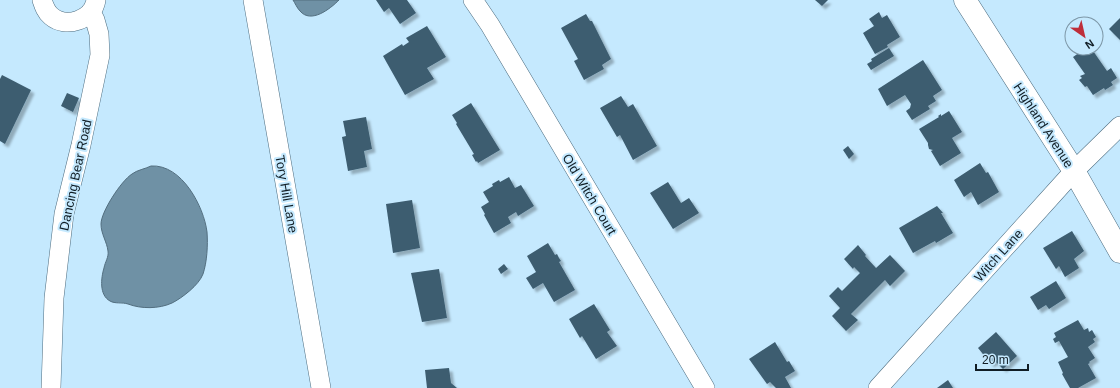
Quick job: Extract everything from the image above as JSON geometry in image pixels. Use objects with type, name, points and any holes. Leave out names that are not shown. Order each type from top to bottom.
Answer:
[{"type":"street","name":"Dancing Bear Road","points":[[42,0],[45,9],[52,17],[62,22],[72,22],[82,19],[93,6]]},
{"type":"street","name":"Tory Hill Lane","points":[[252,0],[290,206],[321,388]]},
{"type":"street","name":"Old Witch Court","points":[[473,0],[498,39],[705,388]]},
{"type":"street","name":"Highland Avenue","points":[[965,0],[1074,171],[1120,252]]},
{"type":"street","name":"Dancing Bear Road","points":[[51,388],[54,298],[64,214],[100,55],[99,34],[93,6]]},
{"type":"street","name":"Witch Lane","points":[[881,387],[1074,171],[1120,126]]},
{"type":"water","points":[[293,0],[339,0],[326,11],[315,16],[309,16],[304,15],[300,11]]},
{"type":"water","points":[[151,166],[162,167],[172,172],[182,179],[190,189],[205,222],[207,242],[203,274],[194,287],[172,303],[150,308],[112,302],[104,295],[102,291],[102,277],[108,253],[101,224],[104,212],[112,197],[123,183],[134,173]]},
{"type":"building","points":[[376,0],[407,0],[416,13],[400,24],[389,8],[384,12]]},
{"type":"building","points":[[815,0],[828,0],[822,6]]},
{"type":"building","points":[[879,12],[882,18],[887,15],[900,37],[887,45],[888,47],[875,54],[863,33],[874,26],[869,19]]},
{"type":"building","points":[[586,14],[590,21],[592,21],[611,59],[602,65],[604,69],[584,80],[574,61],[578,59],[561,28]]},
{"type":"building","points":[[1120,18],[1120,40],[1109,29]]},
{"type":"building","points":[[427,26],[446,57],[427,68],[434,79],[405,95],[383,56],[402,44],[403,46],[409,42],[406,38]]},
{"type":"building","points":[[889,48],[894,56],[871,70],[867,64],[872,61],[871,59]]},
{"type":"building","points":[[1097,56],[1107,71],[1111,68],[1117,78],[1111,82],[1113,85],[1105,90],[1104,88],[1093,95],[1087,86],[1085,87],[1079,80],[1082,78],[1080,76],[1085,74],[1073,57]]},
{"type":"building","points":[[923,60],[942,90],[933,96],[936,101],[928,106],[930,109],[912,120],[906,111],[910,108],[911,104],[905,95],[887,106],[878,89]]},
{"type":"building","points":[[2,75],[31,90],[5,144],[0,141],[0,79]]},
{"type":"building","points":[[67,93],[79,98],[73,112],[61,106]]},
{"type":"building","points":[[621,96],[628,107],[633,104],[657,146],[633,160],[620,135],[617,137],[600,108]]},
{"type":"building","points":[[471,103],[500,150],[478,163],[472,155],[474,154],[452,115]]},
{"type":"building","points":[[949,111],[962,132],[952,138],[961,153],[940,166],[931,151],[933,150],[929,149],[928,143],[919,129],[939,117],[938,116],[941,114],[941,116]]},
{"type":"building","points":[[366,117],[372,149],[364,151],[367,167],[348,171],[342,137],[346,136],[343,121]]},
{"type":"building","points":[[848,146],[854,154],[849,159],[843,150]]},
{"type":"building","points":[[980,163],[986,173],[988,172],[999,192],[978,205],[971,192],[964,197],[954,180]]},
{"type":"building","points":[[509,177],[515,188],[521,185],[534,206],[518,216],[516,212],[508,217],[511,223],[494,233],[481,207],[489,202],[483,192],[493,186],[492,184]]},
{"type":"building","points":[[668,182],[681,203],[689,198],[699,213],[673,229],[650,193]]},
{"type":"building","points":[[412,200],[420,248],[393,253],[386,204]]},
{"type":"building","points":[[937,206],[943,213],[941,213],[953,233],[936,243],[935,241],[913,253],[899,228]]},
{"type":"building","points":[[1072,231],[1084,251],[1074,259],[1079,268],[1065,277],[1059,266],[1056,269],[1043,248]]},
{"type":"building","points":[[548,243],[555,255],[557,254],[561,261],[559,262],[575,290],[554,302],[543,283],[533,289],[526,278],[536,272],[527,256]]},
{"type":"building","points":[[858,245],[866,255],[865,256],[876,268],[890,255],[905,271],[890,286],[885,280],[851,314],[858,320],[846,331],[832,316],[840,308],[829,296],[838,287],[842,291],[860,273],[854,267],[853,269],[844,259]]},
{"type":"building","points":[[504,264],[508,269],[501,274],[498,269]]},
{"type":"building","points":[[439,269],[447,318],[422,322],[411,273]]},
{"type":"building","points":[[1056,281],[1066,298],[1049,309],[1046,305],[1038,310],[1030,297]]},
{"type":"building","points":[[594,304],[610,330],[607,332],[617,346],[596,359],[582,336],[580,338],[569,319]]},
{"type":"building","points":[[1078,320],[1084,330],[1088,328],[1089,332],[1092,330],[1096,337],[1093,339],[1095,342],[1088,347],[1095,358],[1088,364],[1096,378],[1078,388],[1070,388],[1062,374],[1063,373],[1058,362],[1068,357],[1059,341],[1055,343],[1053,339],[1056,337],[1054,333]]},
{"type":"building","points":[[996,332],[1017,356],[1003,369],[995,361],[991,364],[978,348]]},
{"type":"building","points":[[775,342],[787,362],[789,361],[795,371],[785,377],[791,388],[776,388],[770,382],[767,384],[749,359]]},
{"type":"building","points":[[449,368],[451,383],[457,388],[427,388],[425,370]]},
{"type":"building","points":[[948,380],[953,388],[937,388]]}]
